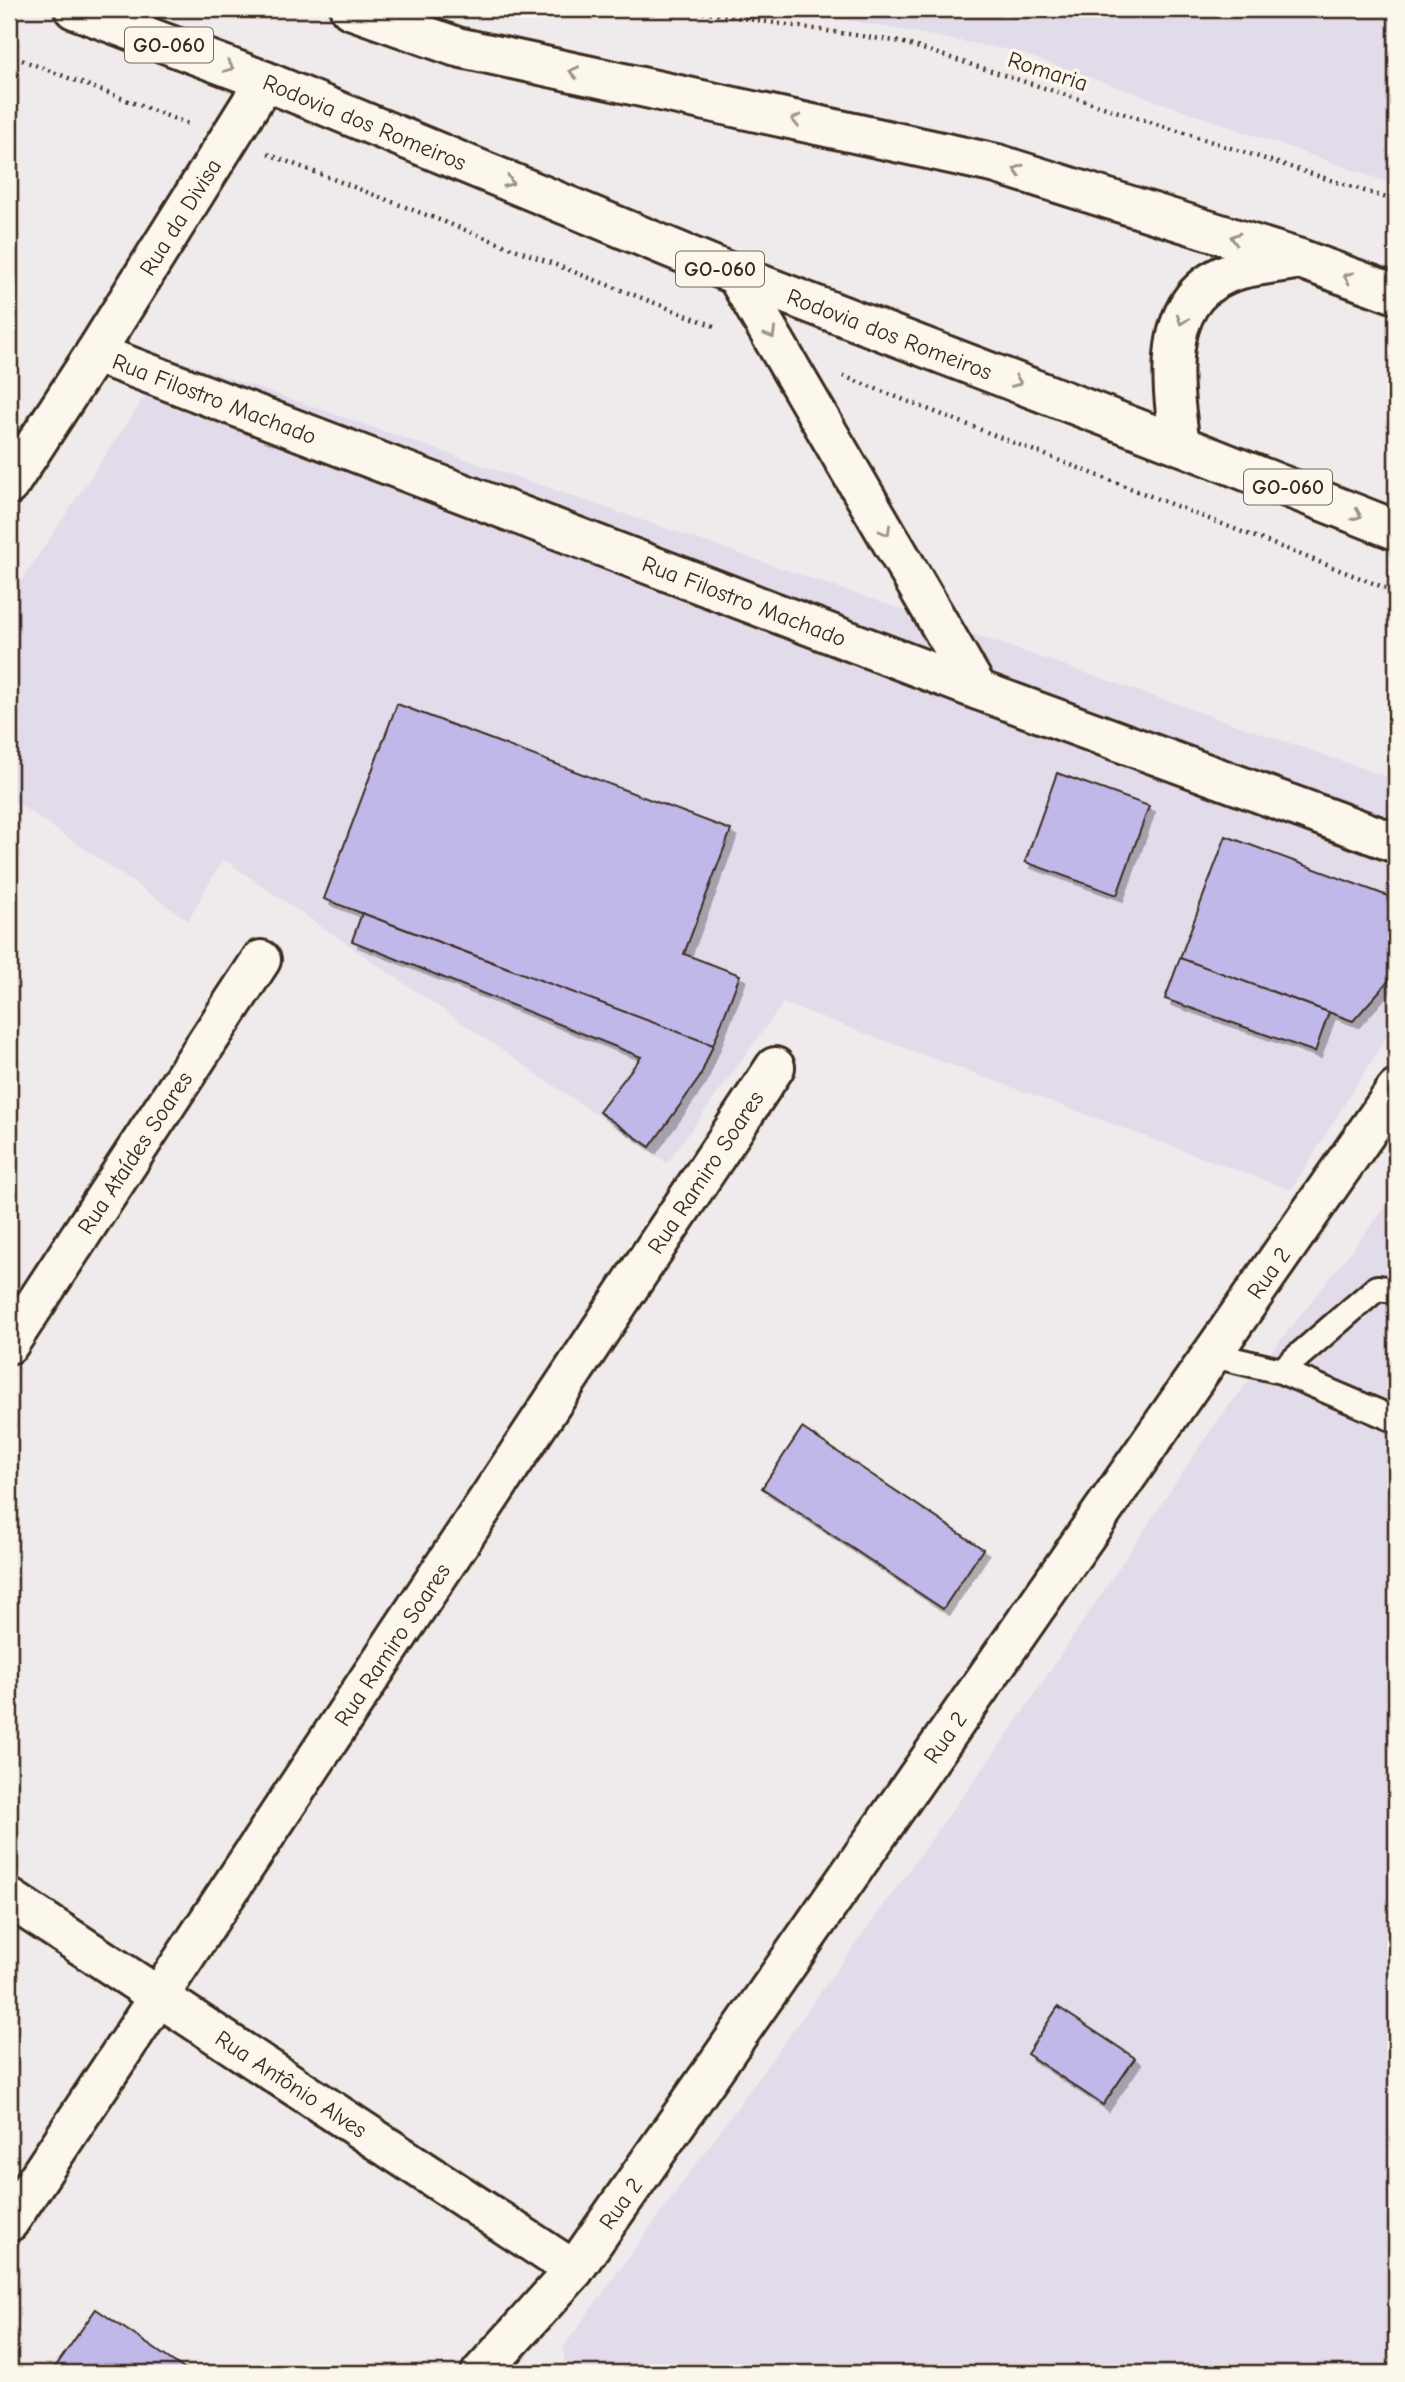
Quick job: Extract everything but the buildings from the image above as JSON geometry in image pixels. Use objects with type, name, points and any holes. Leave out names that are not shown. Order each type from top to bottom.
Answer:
[{"type":"street","name":"Rodovia dos Romeiros","points":[[74,9],[265,81],[736,275],[1180,444],[1396,530]]},
{"type":"street","points":[[350,9],[457,47],[997,164],[1300,259],[1396,295]]},
{"type":"street","name":"Rua da Divisa","points":[[9,485],[265,81]]},
{"type":"street","points":[[1180,444],[1172,383],[1176,339],[1185,310],[1206,286],[1239,270],[1300,259]]},
{"type":"street","points":[[736,275],[978,690]]},
{"type":"street","name":"Rua Filostro Machado","points":[[95,353],[978,690],[1396,843]]},
{"type":"street","name":"Rua Ataídes Soares","points":[[9,1344],[261,960]]},
{"type":"street","name":"Rua Ramiro Soares","points":[[9,2222],[775,1067]]},
{"type":"street","name":"Rua 2","points":[[481,2373],[573,2270],[1396,1090]]},
{"type":"street","name":"Rua Antônio Alves","points":[[9,1898],[573,2270]]},
{"type":"lane","points":[[1281,1371],[1377,1288],[1396,1290]]},
{"type":"lane","points":[[1213,1355],[1281,1371],[1396,1420]]},
{"type":"path","name":"Romaria","points":[[682,9],[901,42],[1396,201]]},
{"type":"path","points":[[9,55],[460,226],[1396,592]]},
{"type":"shaded area","points":[[788,9],[1396,9],[1396,185],[1015,51]]},
{"type":"shaded area","points":[[171,358],[1396,780],[1396,1022],[1291,1190],[783,1003],[667,1163],[223,859],[188,920],[9,797],[9,599]]},
{"type":"shaded area","points":[[1396,1194],[1396,2373],[566,2373],[563,2348],[1010,1731],[1215,1424]]}]
